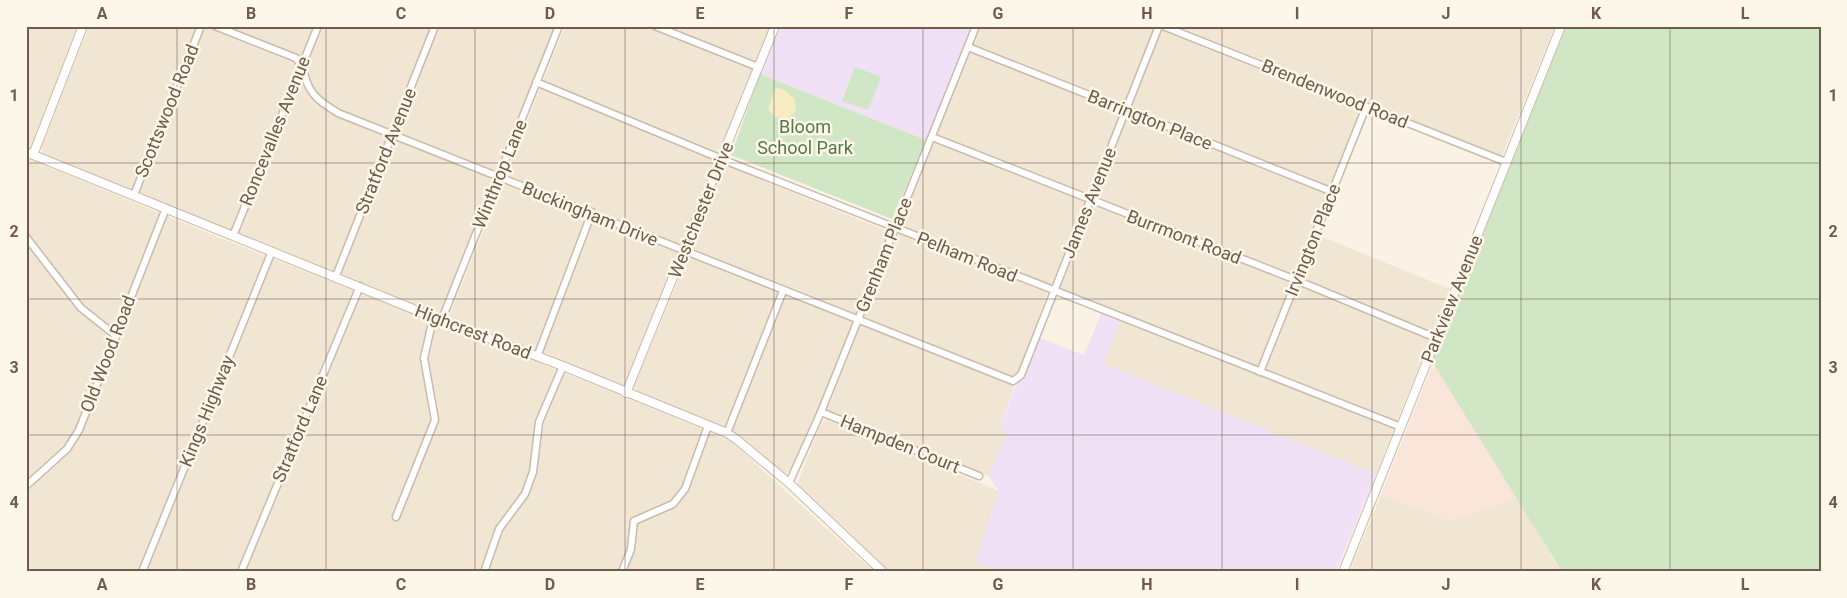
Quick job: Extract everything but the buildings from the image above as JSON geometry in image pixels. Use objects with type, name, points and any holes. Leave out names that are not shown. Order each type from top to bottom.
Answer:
[{"type":"street","points":[[30,154],[83,26]]},
{"type":"street","name":"Scottswood Road","points":[[134,195],[201,26]]},
{"type":"street","points":[[215,26],[296,58],[302,65]]},
{"type":"street","name":"Roncevalles Avenue","points":[[233,236],[318,26]]},
{"type":"street","name":"Stratford Avenue","points":[[336,276],[435,26]]},
{"type":"street","name":"Winthrop Lane","points":[[396,517],[435,420],[424,358],[432,323],[444,314],[559,26]]},
{"type":"street","points":[[655,26],[758,67]]},
{"type":"street","name":"Westchester Drive","points":[[626,393],[775,26]]},
{"type":"street","name":"Grenham Place","points":[[789,484],[821,412],[976,26]]},
{"type":"street","name":"Brendenwood Road","points":[[1161,26],[1506,162]]},
{"type":"street","name":"James Avenue","points":[[1018,379],[1125,110],[1161,26]]},
{"type":"street","name":"Parkview Avenue","points":[[1343,572],[1561,26]]},
{"type":"street","name":"Barrington Place","points":[[968,47],[1332,192]]},
{"type":"street","name":"Buckingham Drive","points":[[302,65],[309,88],[327,106],[392,135],[592,212],[684,252],[1013,381],[1018,379]]},
{"type":"street","name":"Pelham Road","points":[[536,82],[722,159],[1401,427]]},
{"type":"street","name":"Irvington Place","points":[[1260,372],[1366,107]]},
{"type":"street","name":"Burrmont Road","points":[[932,137],[1296,280],[1436,338]]},
{"type":"street","name":"Highcrest Road","points":[[30,154],[336,276],[438,319],[563,366],[726,433],[736,438],[789,484],[883,572]]},
{"type":"street","name":"Old Wood Road","points":[[26,486],[67,449],[78,430],[166,208]]},
{"type":"street","points":[[537,357],[592,212]]},
{"type":"street","points":[[26,237],[81,308],[115,335]]},
{"type":"street","name":"Kings Highway","points":[[142,572],[272,251]]},
{"type":"street","name":"Stratford Lane","points":[[241,572],[360,286]]},
{"type":"street","points":[[726,433],[783,291]]},
{"type":"street","points":[[484,572],[499,530],[525,494],[533,472],[539,422],[563,366]]},
{"type":"street","name":"Hampden Court","points":[[821,412],[979,476]]},
{"type":"street","points":[[622,572],[630,549],[634,521],[673,504],[685,489],[708,426]]},
{"type":"shaded area","points":[[26,26],[81,26],[33,146],[29,149],[26,148]]},
{"type":"shaded area","points":[[89,26],[556,26],[443,310],[436,313],[45,156],[42,152],[42,145]]},
{"type":"shaded area","points":[[565,26],[771,26],[715,161],[887,231],[887,237],[873,273],[791,472],[783,473],[732,431],[638,393],[634,387],[708,208],[700,205],[627,382],[623,385],[618,386],[449,317]]},
{"type":"shaded area","points":[[780,26],[971,26],[926,140],[760,74]]},
{"type":"shaded area","points":[[980,26],[1152,26],[1359,109],[1359,115],[1312,233],[1450,289],[1376,474],[1102,364],[1123,312],[1050,285],[999,429],[1007,433],[989,476],[827,411]]},
{"type":"shaded area","points":[[1176,26],[1555,26],[1502,156]]},
{"type":"shaded area","points":[[26,158],[218,237],[625,397],[732,442],[874,572],[26,572]]},
{"type":"shaded area","points":[[1101,314],[1120,321],[1103,364],[1376,474],[1336,572],[999,572],[975,562],[999,491],[989,476],[1007,433],[999,429],[1014,390],[1029,366],[1040,338],[1084,355]]},
{"type":"shaded area","points":[[1433,363],[1517,498],[1450,521],[1381,495]]},
{"type":"shaded area","points":[[827,420],[999,491],[975,562],[999,572],[887,572],[800,491],[798,487],[798,482],[820,426]]},
{"type":"shaded area","points":[[1381,495],[1450,521],[1517,498],[1561,572],[1349,572]]},
{"type":"green space","points":[[1563,26],[1821,26],[1821,572],[1562,572],[1433,363],[1438,338],[1504,178]]},
{"type":"green space","points":[[855,67],[881,77],[868,110],[842,101]]},
{"type":"green space","name":"Bloom School Park","points":[[760,74],[926,140],[892,219],[731,155]]},
{"type":"sand","points":[[775,89],[785,90],[795,100],[796,111],[788,118],[775,117],[768,110]]}]
